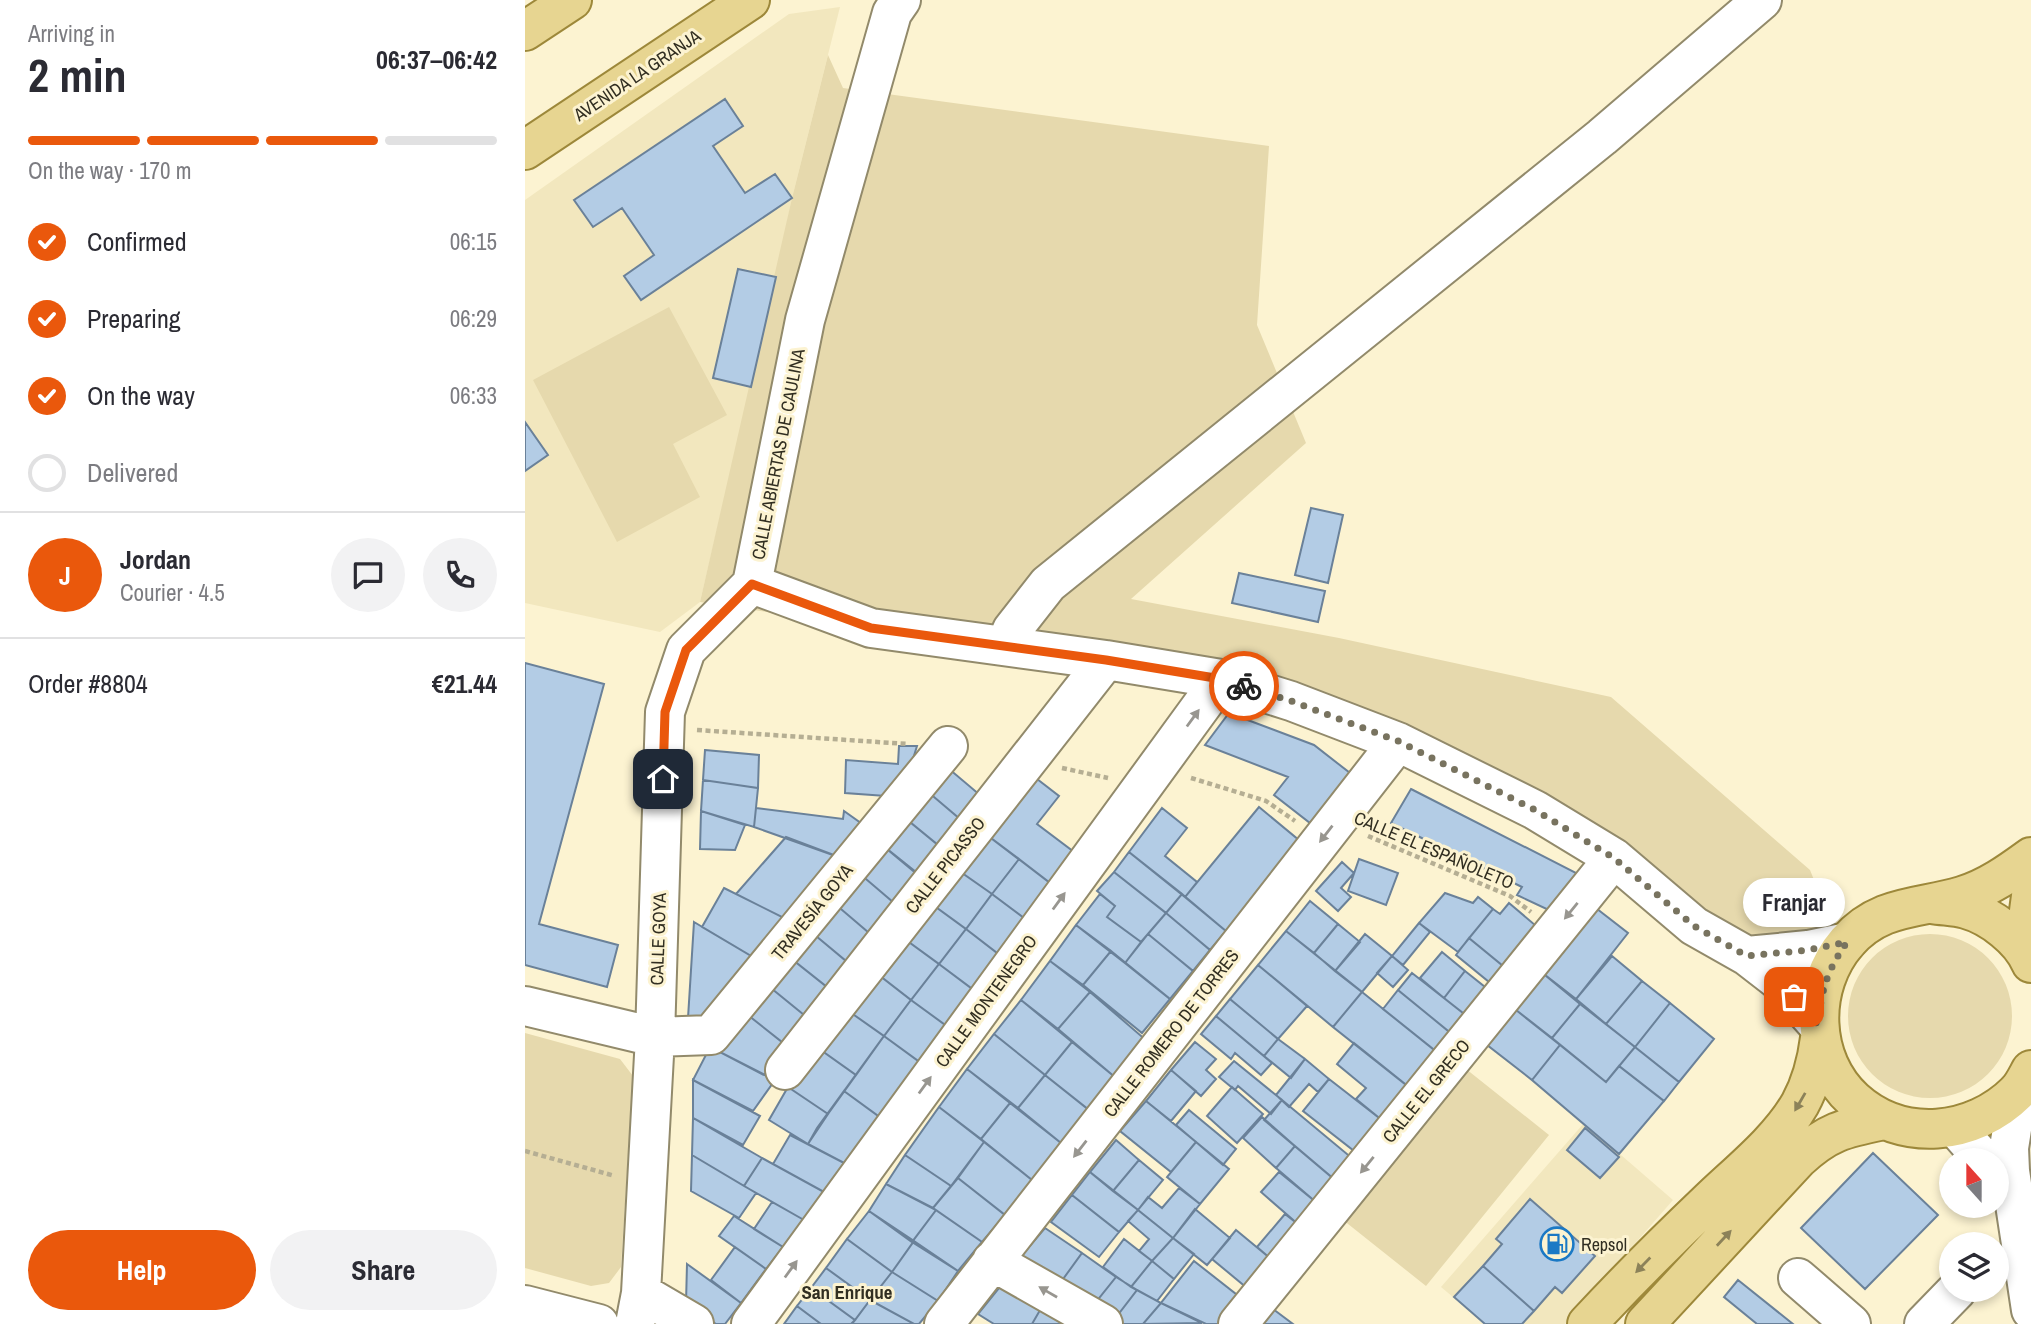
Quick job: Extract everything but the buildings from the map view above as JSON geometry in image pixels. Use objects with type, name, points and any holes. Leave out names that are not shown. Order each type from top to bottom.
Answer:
[{"type":"main road","points":[[525,31],[572,0]]},
{"type":"main road","name":"AVENIDA LA GRANJA","points":[[525,150],[750,0]]},
{"type":"main road","points":[[1587,1324],[1655,1253],[1774,1139],[1799,1106],[1812,1080],[1818,1059],[1821,995],[1830,967],[1847,942],[1870,922],[1899,908],[1963,896],[1990,885],[2031,858]]},
{"type":"main road","points":[[2030,959],[2028,926],[2031,896]]},
{"type":"main road","points":[[1930,904],[1968,909],[2002,928],[2030,959]]},
{"type":"main road","points":[[1819,1031],[1832,1072],[1854,1100],[1884,1120],[1920,1130],[1956,1128],[1990,1115],[2025,1081]]},
{"type":"main road","points":[[1645,1324],[1798,1159],[1818,1141],[1845,1127],[1884,1120]]},
{"type":"street","points":[[1005,646],[1011,630],[1048,584],[1591,146],[1762,0]]},
{"type":"street","name":"CALLE ABIERTAS DE CAULINA","points":[[894,4],[805,320],[752,584],[871,628],[1106,660],[1221,679],[1291,701],[1398,741],[1535,810],[1614,858],[1694,926],[1747,956],[1778,980],[1819,1031]]},
{"type":"street","name":"CALLE GOYA","points":[[638,1309],[655,1037],[665,712],[686,650],[752,584]]},
{"type":"street","name":"CALLE PICASSO","points":[[785,1070],[1106,660]]},
{"type":"street","name":"CALLE MONTENEGRO","points":[[751,1324],[1221,679]]},
{"type":"street","name":"CALLE ROMERO DE TORRES","points":[[944,1324],[1398,741]]},
{"type":"street","name":"TRAVESÍA GOYA","points":[[525,1006],[655,1037],[711,1035],[948,746]]},
{"type":"street","name":"CALLE EL GRECO","points":[[1238,1324],[1614,858]]},
{"type":"street","points":[[1747,956],[1808,950],[1847,942]]},
{"type":"street","points":[[2025,1081],[2009,1147],[2011,1229],[2031,1311],[2029,1324]]},
{"type":"street","points":[[1956,1128],[1974,1148]]},
{"type":"street","points":[[992,1261],[1103,1324]]},
{"type":"street","points":[[1798,1278],[1850,1324]]},
{"type":"street","points":[[1924,1324],[1945,1302]]},
{"type":"street","points":[[525,1304],[599,1324]]},
{"type":"street","points":[[638,1309],[694,1324]]},
{"type":"path","name":"CALLE EL ESPAÑOLETO","points":[[1157,768],[1266,801],[1328,831],[1510,897],[1556,930]]},
{"type":"path","points":[[525,1151],[647,1185]]},
{"type":"shaded area","points":[[840,7],[792,198],[700,602],[660,632],[525,603],[525,200],[789,14]]},
{"type":"shaded area","points":[[828,55],[843,88],[1269,146],[1257,325],[1306,443],[1131,599],[1339,638],[1611,697],[1810,870],[1835,932],[1786,944],[1699,924],[1613,850],[1263,685],[700,602],[792,198]]},
{"type":"shaded area","points":[[669,307],[727,415],[673,444],[700,497],[617,542],[533,380]]},
{"type":"shaded area","points":[[1930,934],[1961,940],[1988,958],[2006,985],[2012,1016],[2006,1047],[1988,1074],[1961,1092],[1930,1098],[1899,1092],[1872,1074],[1854,1047],[1848,1016],[1854,985],[1872,958],[1899,940]]},
{"type":"shaded area","points":[[525,1033],[620,1059],[633,1076],[621,1267],[609,1283],[591,1286],[525,1268]]},
{"type":"shaded area","points":[[1461,1065],[1549,1135],[1426,1286],[1338,1216]]},
{"type":"shaded area","name":"Repsol","points":[[1584,1123],[1673,1200],[1565,1324],[1485,1324],[1441,1287]]},
{"type":"way so far","points":[[1244,686],[1398,741],[1535,810],[1614,858],[1694,926],[1747,956],[1808,950],[1847,942],[1830,967],[1821,995],[1818,1025],[1794,997]]},
{"type":"place","name":"Franjar","points":[[1794,997]]},
{"type":"place","name":"Repsol","points":[[1557,1244]]},
{"type":"district","name":"San Enrique","points":[[847,1292]]},
{"type":"route","points":[[663,779],[665,712],[686,650],[752,584],[871,628],[1106,660],[1221,679],[1244,686]]}]
